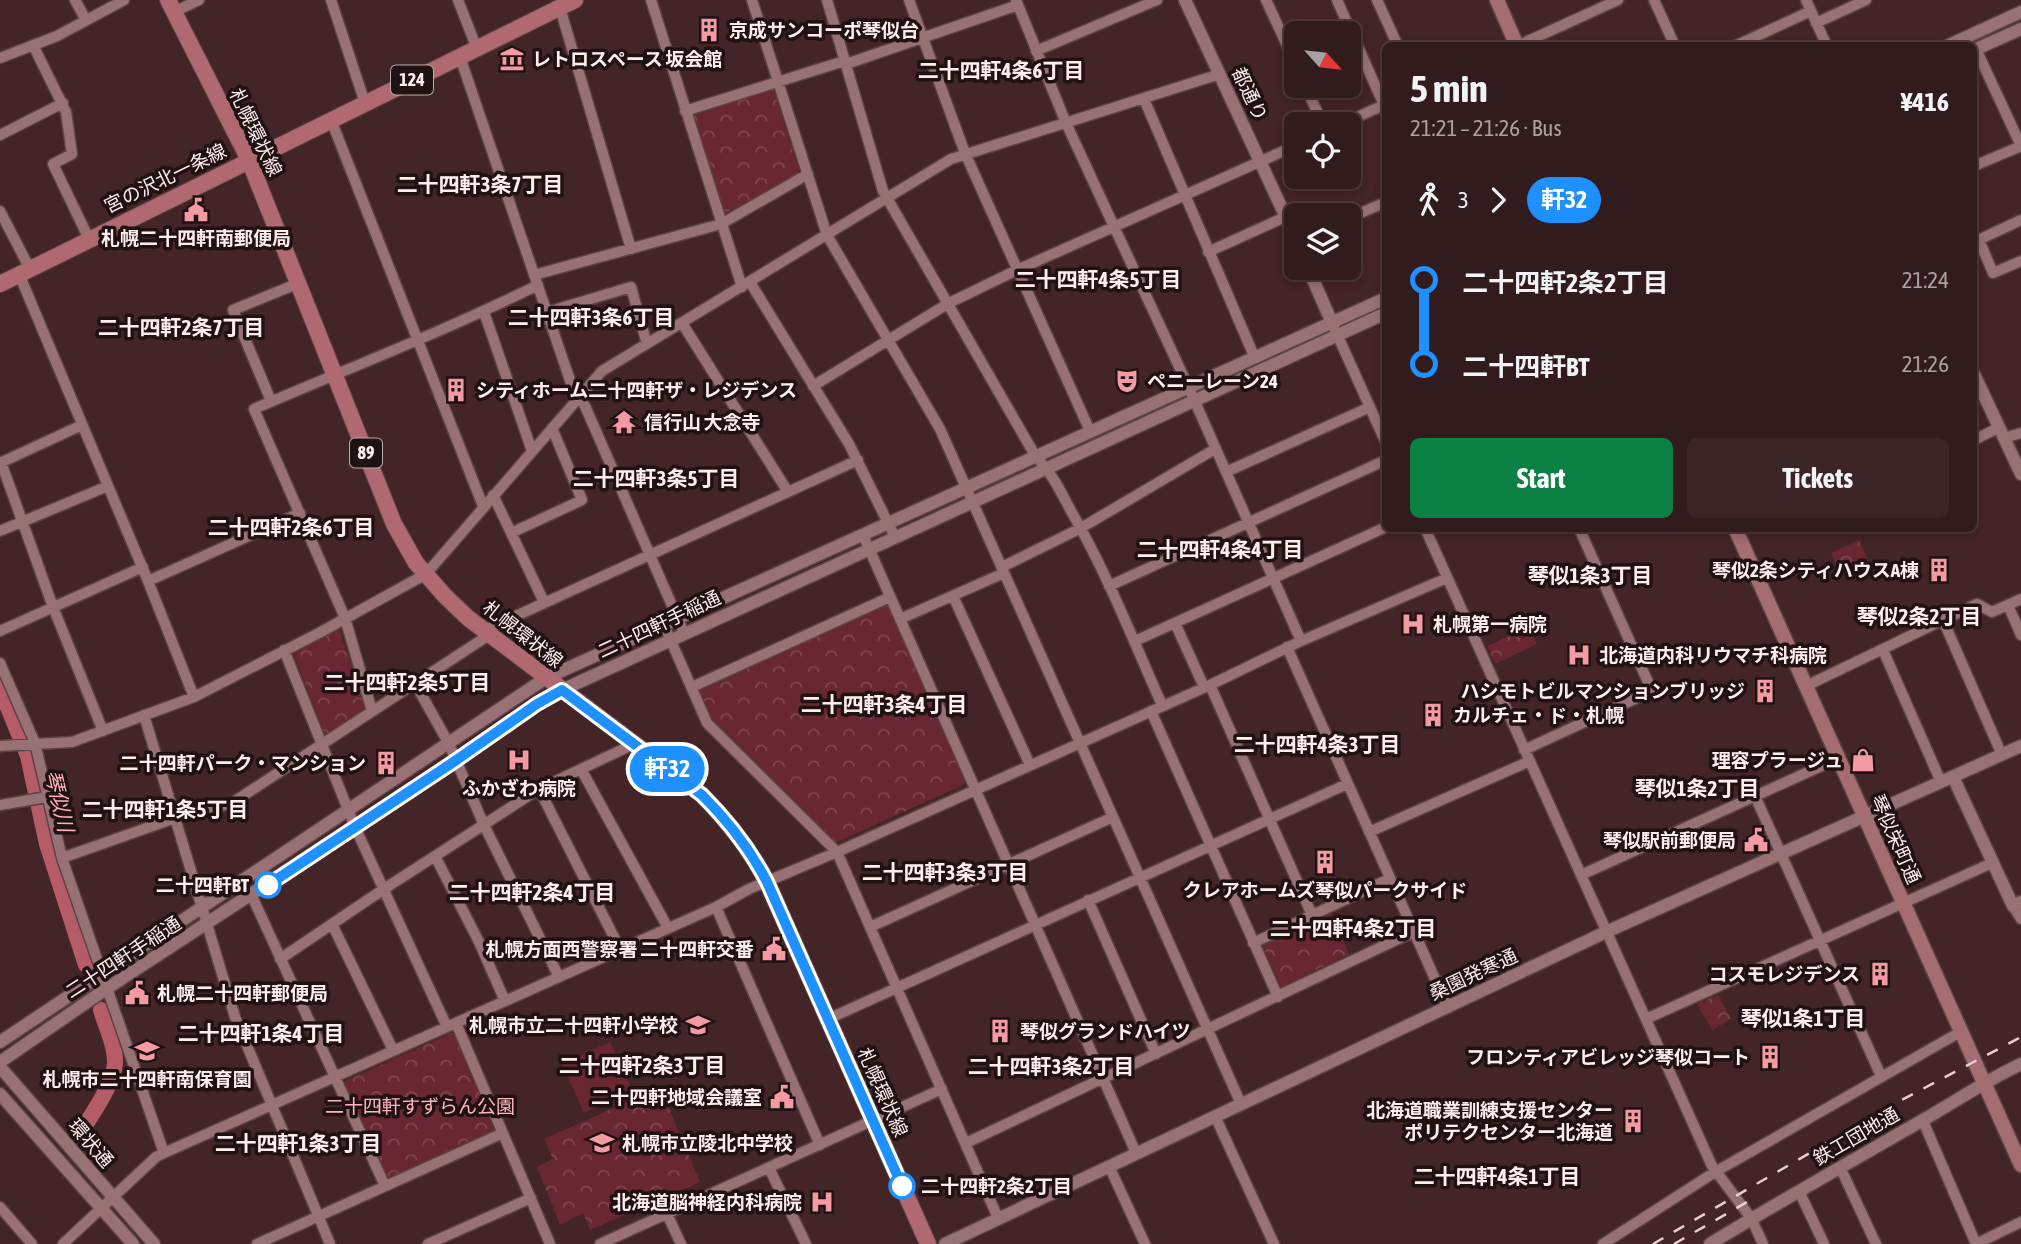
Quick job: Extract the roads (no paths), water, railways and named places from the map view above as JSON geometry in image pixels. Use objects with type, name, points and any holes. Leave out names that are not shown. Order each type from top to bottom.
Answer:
[{"type":"main road","name":"宮の沢北一条線","points":[[0,284],[460,57],[550,7],[575,0]]},
{"type":"main road","points":[[1497,0],[1516,42]]},
{"type":"main road","name":"札幌環状線","points":[[171,6],[249,160],[394,524],[416,563],[445,596],[486,633],[702,795],[722,815],[748,849],[767,882],[928,1244]]},
{"type":"main road","name":"琴似栄町通","points":[[1737,532],[2021,1165]]},
{"type":"street","points":[[75,0],[86,20]]},
{"type":"street","points":[[0,58],[57,36],[124,0]]},
{"type":"street","points":[[171,6],[198,0]]},
{"type":"street","points":[[331,0],[365,103]]},
{"type":"street","points":[[458,0],[477,48]]},
{"type":"street","points":[[651,0],[721,225],[746,284],[858,460],[895,537]]},
{"type":"street","points":[[752,0],[827,235],[940,429],[1241,1104]]},
{"type":"street","points":[[827,0],[883,191],[1036,457],[1047,468],[1081,528],[1163,705]]},
{"type":"street","points":[[909,0],[965,153],[1090,431]]},
{"type":"street","points":[[1036,51],[1157,0]]},
{"type":"street","name":"都通り","points":[[1185,0],[1284,216]]},
{"type":"street","points":[[1266,0],[1284,39]]},
{"type":"street","points":[[1337,0],[1382,98]]},
{"type":"street","points":[[1377,0],[1396,42]]},
{"type":"street","points":[[1524,42],[1618,0]]},
{"type":"street","points":[[1654,0],[1673,42]]},
{"type":"street","points":[[1806,0],[1825,42]]},
{"type":"street","points":[[1816,23],[1866,0]]},
{"type":"street","points":[[1955,42],[2021,11],[2017,0]]},
{"type":"street","points":[[685,111],[923,38],[1017,3],[1066,123],[1188,386],[1301,640]]},
{"type":"street","points":[[550,7],[631,249]]},
{"type":"street","points":[[1744,42],[1811,11]]},
{"type":"street","points":[[1977,48],[2021,29]]},
{"type":"street","points":[[33,45],[66,112],[72,155],[53,164],[89,239]]},
{"type":"street","points":[[1977,53],[2021,146],[1977,165]]},
{"type":"street","points":[[460,57],[574,392],[585,406],[684,633]]},
{"type":"street","points":[[0,746],[72,742],[194,697],[426,574],[602,371],[951,159],[1220,74]]},
{"type":"street","points":[[1144,99],[1254,356]]},
{"type":"street","points":[[0,135],[63,103]]},
{"type":"street","points":[[1361,116],[1382,106]]},
{"type":"street","points":[[331,120],[483,506]]},
{"type":"street","points":[[813,386],[949,303],[1284,150]]},
{"type":"street","points":[[372,711],[345,618],[254,408],[484,312],[536,280],[631,249],[721,225],[808,174]]},
{"type":"street","points":[[1361,213],[1382,204]]},
{"type":"street","points":[[0,211],[82,425],[143,567],[194,697]]},
{"type":"street","points":[[1208,252],[1284,218]]},
{"type":"street","points":[[1977,241],[2021,220]]},
{"type":"street","points":[[1977,243],[1993,273],[2021,261]]},
{"type":"street","points":[[1313,280],[1382,434]]},
{"type":"street","points":[[271,401],[233,310],[299,283]]},
{"type":"street","points":[[547,312],[631,287],[648,344]]},
{"type":"street","name":"二十四軒手稲通","points":[[0,1042],[546,678],[1382,300]]},
{"type":"street","points":[[484,312],[532,451]]},
{"type":"street","name":"二十四軒手稲通","points":[[0,1064],[106,989],[562,690],[1382,315]]},
{"type":"street","points":[[682,323],[788,492]]},
{"type":"street","points":[[1977,381],[2021,474]]},
{"type":"street","points":[[1226,472],[1372,411],[1382,410]]},
{"type":"street","points":[[82,425],[1,463],[53,607],[103,731]]},
{"type":"street","points":[[512,533],[582,500],[552,428]]},
{"type":"street","points":[[1977,439],[2001,433],[2021,433]]},
{"type":"street","points":[[900,619],[953,596],[1081,528],[1215,449]]},
{"type":"street","points":[[62,859],[175,818],[232,803],[486,633],[544,602],[858,460]]},
{"type":"street","points":[[1109,586],[1382,462]]},
{"type":"street","points":[[0,531],[108,486]]},
{"type":"street","points":[[493,495],[544,602]]},
{"type":"street","points":[[148,581],[300,513]]},
{"type":"street","points":[[1135,640],[1382,529]]},
{"type":"street","points":[[1427,532],[1715,1172],[1751,1218],[1763,1244]]},
{"type":"street","points":[[1369,832],[1527,756],[1652,691],[1581,532]]},
{"type":"street","points":[[863,535],[1136,1153]]},
{"type":"street","points":[[0,631],[143,567]]},
{"type":"street","points":[[64,1244],[156,1157],[164,1153],[1207,686],[1301,640],[1447,578]]},
{"type":"street","points":[[953,596],[1030,765]]},
{"type":"street","points":[[692,687],[890,597]]},
{"type":"street","points":[[1806,686],[1977,604],[1992,612],[2021,599]]},
{"type":"street","points":[[2008,605],[2021,635]]},
{"type":"street","points":[[1942,620],[2001,755]]},
{"type":"street","points":[[1175,622],[1312,915]]},
{"type":"street","points":[[664,625],[707,723],[837,852],[999,1218]]},
{"type":"street","points":[[1287,647],[1448,1008]]},
{"type":"street","points":[[284,650],[348,811],[383,890],[503,1133],[550,1244]]},
{"type":"street","points":[[1882,650],[1947,779],[2017,904],[2021,919]]},
{"type":"street","points":[[0,663],[33,743],[40,798],[164,1153]]},
{"type":"street","points":[[415,683],[449,744],[484,825],[559,977]]},
{"type":"street","points":[[1151,711],[1278,997]]},
{"type":"street","points":[[145,715],[235,1017],[331,1244]]},
{"type":"street","points":[[280,959],[539,789],[634,744]]},
{"type":"street","name":"桑園発寒通","points":[[945,1244],[1606,932],[2021,746]]},
{"type":"street","points":[[1581,876],[1839,758]]},
{"type":"street","points":[[581,769],[668,928]]},
{"type":"street","points":[[828,1019],[1348,784]]},
{"type":"street","points":[[539,789],[620,949]]},
{"type":"street","points":[[1755,796],[1881,1076]]},
{"type":"street","points":[[0,805],[40,798]]},
{"type":"street","points":[[870,927],[1113,817]]},
{"type":"street","points":[[435,856],[479,942],[505,1001]]},
{"type":"street","points":[[1646,1019],[1992,863]]},
{"type":"street","points":[[1253,943],[1389,879]]},
{"type":"street","points":[[251,894],[385,1186]]},
{"type":"street","points":[[1088,900],[1156,1054]]},
{"type":"street","points":[[716,907],[820,1145]]},
{"type":"street","points":[[332,924],[393,1050]]},
{"type":"street","points":[[966,1143],[1413,932]]},
{"type":"street","points":[[1603,1244],[1715,1172],[1962,1031]]},
{"type":"street","name":"環状通","points":[[0,1064],[154,1244]]},
{"type":"street","name":"鉄工団地通","points":[[1710,1244],[2021,1064]]},
{"type":"street","points":[[600,1244],[942,1089]]},
{"type":"street","name":"環状通","points":[[0,1094],[133,1244]]},
{"type":"street","points":[[1214,1116],[1274,1244]]},
{"type":"street","points":[[1923,1121],[1976,1244],[2021,1222]]},
{"type":"street","points":[[257,1244],[503,1133]]},
{"type":"street","points":[[1109,1166],[1145,1244]]},
{"type":"street","points":[[1840,1167],[1876,1244]]},
{"type":"street","points":[[769,1168],[806,1244]]},
{"type":"street","points":[[1799,1191],[1824,1244]]},
{"type":"street","points":[[428,1244],[531,1198]]},
{"type":"street","points":[[0,1207],[32,1244]]},
{"type":"street","points":[[667,1214],[681,1244]]},
{"type":"waterway","name":"琴似川","points":[[0,688],[28,756],[47,844],[86,965]]},
{"type":"waterway","name":"琴似川","points":[[82,1130],[107,1089],[115,1064],[112,1044],[101,1010]]},
{"type":"railway","points":[[1653,1244],[1896,1103],[2021,1037]]},
{"type":"railway","points":[[1674,1244],[1747,1202]]},
{"type":"place","name":"京成サンコーポ琴似台","points":[[709,30]]},
{"type":"place","name":"レトロスペース 坂会館","points":[[512,59]]},
{"type":"place","name":"札幌二十四軒南郵便局","points":[[196,210]]},
{"type":"place","name":"ペニーレーン24","points":[[1127,381]]},
{"type":"place","name":"シティホーム二十四軒ザ・レジデンス","points":[[456,390]]},
{"type":"place","name":"信行山 大念寺","points":[[624,422]]},
{"type":"place","name":"琴似2条シティハウスA棟","points":[[1939,570]]},
{"type":"place","name":"札幌第一病院","points":[[1413,624]]},
{"type":"place","name":"北海道内科リウマチ科病院","points":[[1579,655]]},
{"type":"place","name":"ハシモトビルマンションブリッジ","points":[[1765,691]]},
{"type":"place","name":"カルチェ・ド・札幌","points":[[1433,715]]},
{"type":"place","name":"ふかざわ病院","points":[[519,760]]},
{"type":"place","name":"理容プラージュ","points":[[1863,760]]},
{"type":"place","name":"二十四軒パーク・マンション","points":[[386,763]]},
{"type":"place","name":"琴似駅前郵便局","points":[[1756,840]]},
{"type":"place","name":"クレアホームズ琴似パークサイド","points":[[1325,862]]},
{"type":"place","name":"二十四軒BT","points":[[268,885]]},
{"type":"place","name":"札幌方面西警察署 二十四軒交番","points":[[774,949]]},
{"type":"place","name":"コスモレジデンス","points":[[1880,974]]},
{"type":"place","name":"札幌二十四軒郵便局","points":[[137,993]]},
{"type":"place","name":"札幌市立二十四軒小学校","points":[[698,1025]]},
{"type":"place","name":"琴似グランドハイツ","points":[[1000,1031]]},
{"type":"place","name":"札幌市二十四軒南保育園","points":[[147,1051]]},
{"type":"place","name":"フロンティアビレッジ琴似コート","points":[[1770,1057]]},
{"type":"place","name":"二十四軒地域会議室","points":[[782,1097]]},
{"type":"place","name":"北海道職業訓練支援センター ポリテクセンター北海道","points":[[1633,1121]]},
{"type":"place","name":"札幌市立陵北中学校","points":[[602,1143]]},
{"type":"place","name":"二十四軒2条2丁目","points":[[902,1186]]},
{"type":"place","name":"北海道脳神経内科病院","points":[[822,1202]]},
{"type":"district","name":"二十四軒4条6丁目","points":[[1001,71]]},
{"type":"district","name":"二十四軒3条7丁目","points":[[480,185]]},
{"type":"district","name":"二十四軒4条5丁目","points":[[1098,280]]},
{"type":"district","name":"二十四軒3条6丁目","points":[[591,318]]},
{"type":"district","name":"二十四軒2条7丁目","points":[[181,328]]},
{"type":"district","name":"二十四軒3条5丁目","points":[[656,479]]},
{"type":"district","name":"二十四軒2条6丁目","points":[[291,528]]},
{"type":"district","name":"二十四軒4条4丁目","points":[[1220,550]]},
{"type":"district","name":"琴似1条3丁目","points":[[1590,576]]},
{"type":"district","name":"琴似2条2丁目","points":[[1919,617]]},
{"type":"district","name":"二十四軒2条5丁目","points":[[407,683]]},
{"type":"district","name":"二十四軒3条4丁目","points":[[884,705]]},
{"type":"district","name":"二十四軒4条3丁目","points":[[1317,745]]},
{"type":"district","name":"琴似1条2丁目","points":[[1697,789]]},
{"type":"district","name":"二十四軒1条5丁目","points":[[165,810]]},
{"type":"district","name":"二十四軒3条3丁目","points":[[945,873]]},
{"type":"district","name":"二十四軒2条4丁目","points":[[532,893]]},
{"type":"district","name":"二十四軒4条2丁目","points":[[1353,929]]},
{"type":"district","name":"琴似1条1丁目","points":[[1803,1019]]},
{"type":"district","name":"二十四軒1条4丁目","points":[[261,1034]]},
{"type":"district","name":"二十四軒2条3丁目","points":[[642,1066]]},
{"type":"district","name":"二十四軒3条2丁目","points":[[1051,1067]]},
{"type":"district","name":"二十四軒1条3丁目","points":[[298,1144]]},
{"type":"district","name":"二十四軒4条1丁目","points":[[1497,1177]]},
{"type":"park label","name":"二十四軒すずらん公園","points":[[420,1106]]}]
